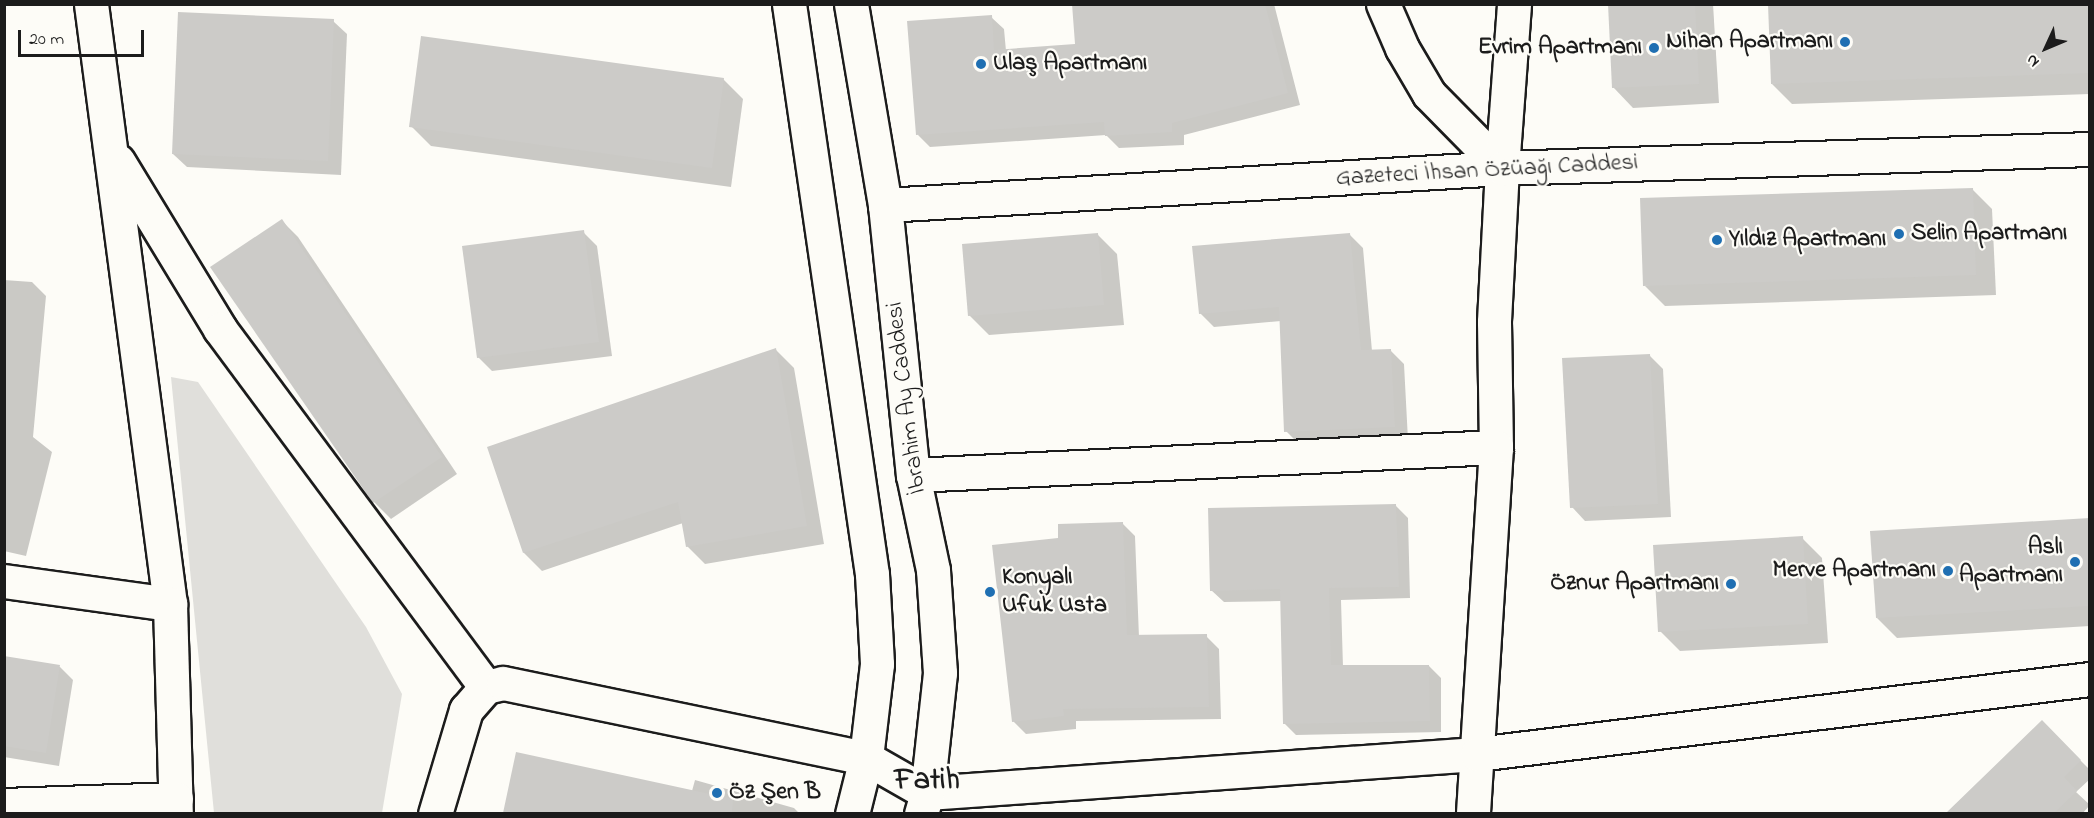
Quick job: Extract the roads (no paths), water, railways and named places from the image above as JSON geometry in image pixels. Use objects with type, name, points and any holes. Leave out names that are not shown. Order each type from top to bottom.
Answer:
[{"type":"street","points":[[4,805],[176,806],[170,604],[91,4]]},
{"type":"street","points":[[789,4],[872,574],[877,664],[866,758],[852,813]]},
{"type":"street","name":"İbrahim Ay Caddesi","points":[[851,4],[885,205],[913,475],[933,570],[940,673],[924,803]]},
{"type":"street","points":[[1383,4],[1402,48],[1429,94],[1502,168]]},
{"type":"street","points":[[1473,813],[1496,447],[1494,322],[1514,4]]},
{"type":"street","points":[[110,148],[220,329],[486,687]]},
{"type":"street","name":"Gazeteci İhsan Özüağı Caddesi","points":[[885,205],[1502,168],[2090,149]]},
{"type":"street","points":[[913,475],[1496,447]]},
{"type":"street","points":[[4,581],[170,604]]},
{"type":"street","points":[[435,813],[466,710],[486,687],[503,683],[866,758],[924,803],[1477,754],[2090,679]]},
{"type":"place","name":"Nihan Apartmanı","points":[[1845,42]]},
{"type":"place","name":"Evrim Apartmanı","points":[[1654,48]]},
{"type":"place","name":"Ulaş Apartmanı","points":[[981,64]]},
{"type":"place","name":"Selin Apartmanı","points":[[1899,234]]},
{"type":"place","name":"Yıldız Apartmanı","points":[[1717,240]]},
{"type":"place","name":"Aslı Apartmanı","points":[[2075,562]]},
{"type":"place","name":"Merve Apartmanı","points":[[1948,571]]},
{"type":"place","name":"Öznur Apartmanı","points":[[1731,584]]},
{"type":"place","name":"Konyalı Ufuk Usta","points":[[990,592]]},
{"type":"place","name":"Öz Şen B","points":[[717,793]]},
{"type":"district","name":"Fatih","points":[[927,781]]}]
